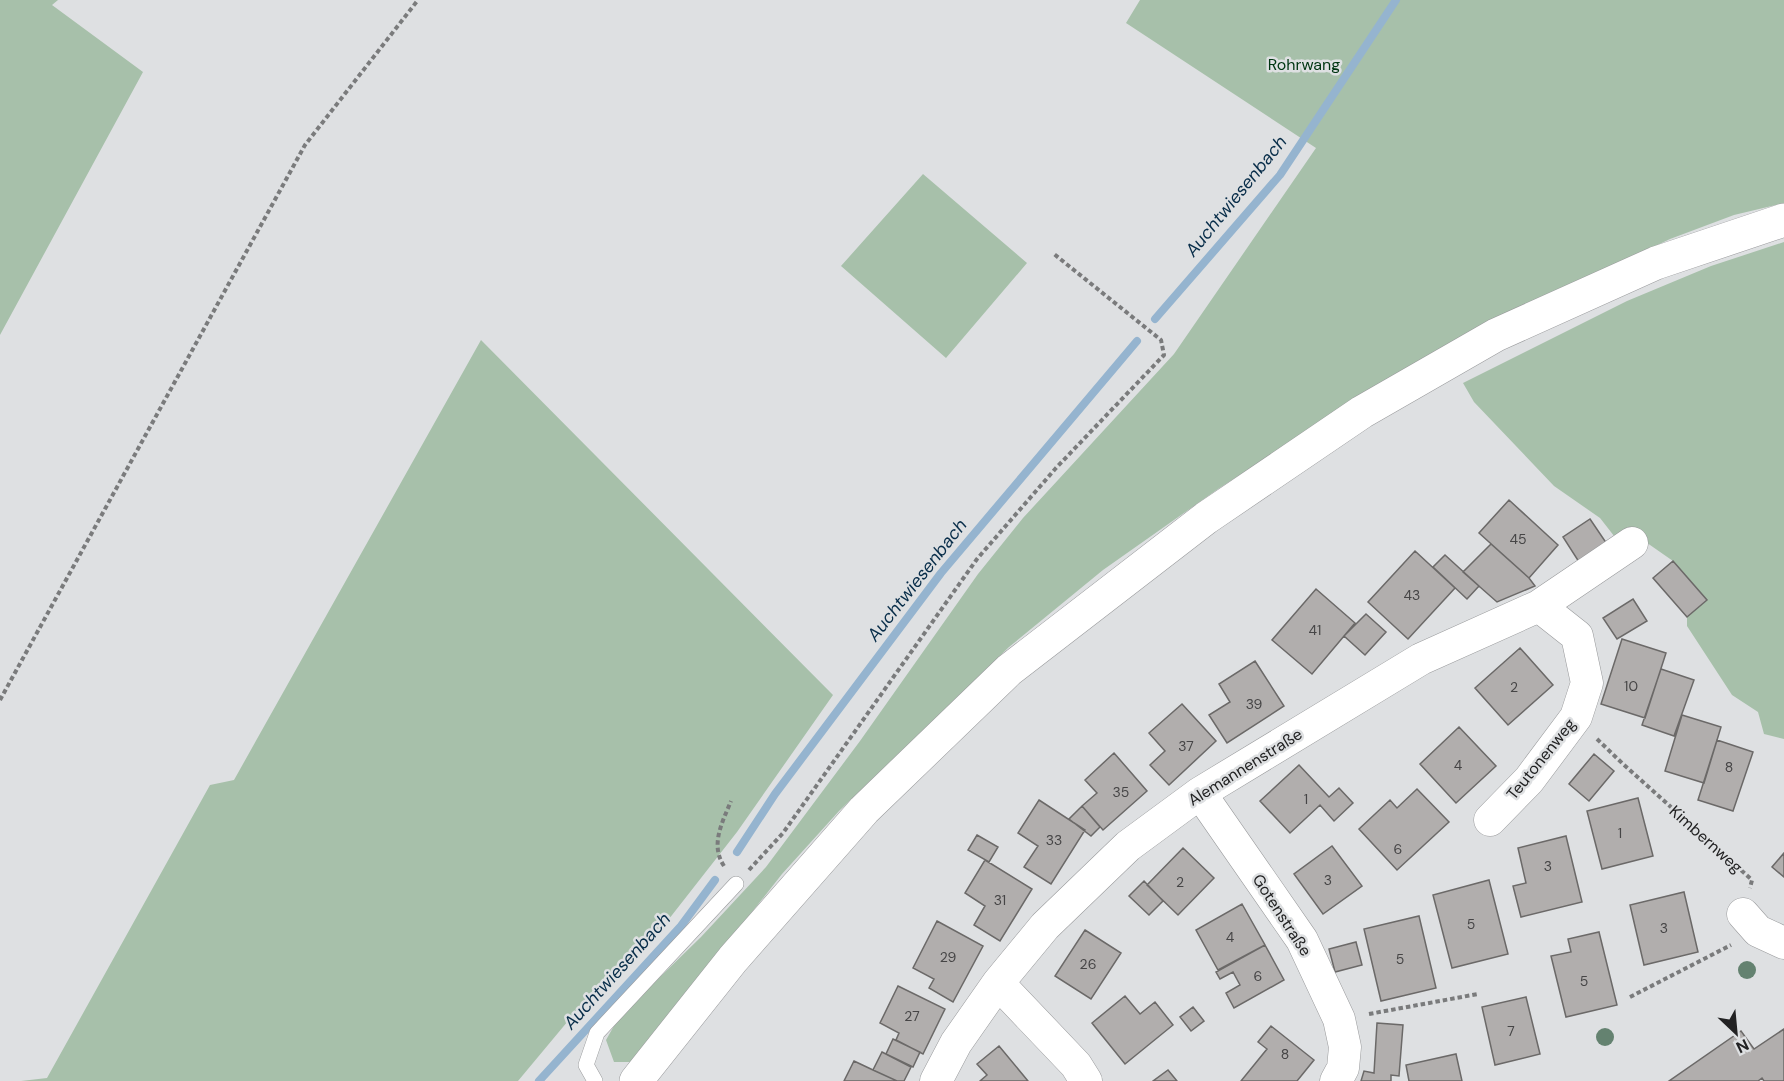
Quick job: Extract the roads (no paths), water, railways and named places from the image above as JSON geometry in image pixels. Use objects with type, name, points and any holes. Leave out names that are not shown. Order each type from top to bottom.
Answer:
[{"type":"street","points":[[636,1081],[733,958],[864,810],[1009,670],[1206,518],[1362,412],[1496,336],[1656,263],[1784,220]]},
{"type":"street","name":"Alemannenstraße","points":[[936,1081],[956,1043],[998,983],[1045,926],[1128,846],[1200,793],[1421,659],[1539,606],[1632,543]]},
{"type":"street","name":"Teutonenweg","points":[[1490,820],[1529,780],[1576,717],[1587,683],[1577,636],[1539,606]]},
{"type":"street","name":"Gotenstraße","points":[[1200,793],[1302,940],[1339,1019],[1345,1047],[1343,1068],[1336,1081]]},
{"type":"street","points":[[998,983],[1076,1065],[1086,1081]]},
{"type":"lane","points":[[595,1081],[586,1065],[597,1033],[736,884]]},
{"type":"waterway","name":"Auchtwiesenbach","points":[[1155,319],[1280,175],[1396,0]]},
{"type":"waterway","name":"Auchtwiesenbach","points":[[737,852],[775,794],[941,573],[1137,341]]},
{"type":"waterway","name":"Auchtwiesenbach","points":[[539,1081],[681,926],[715,880]]},
{"type":"park label","name":"Rohrwang","points":[[1304,64]]}]
